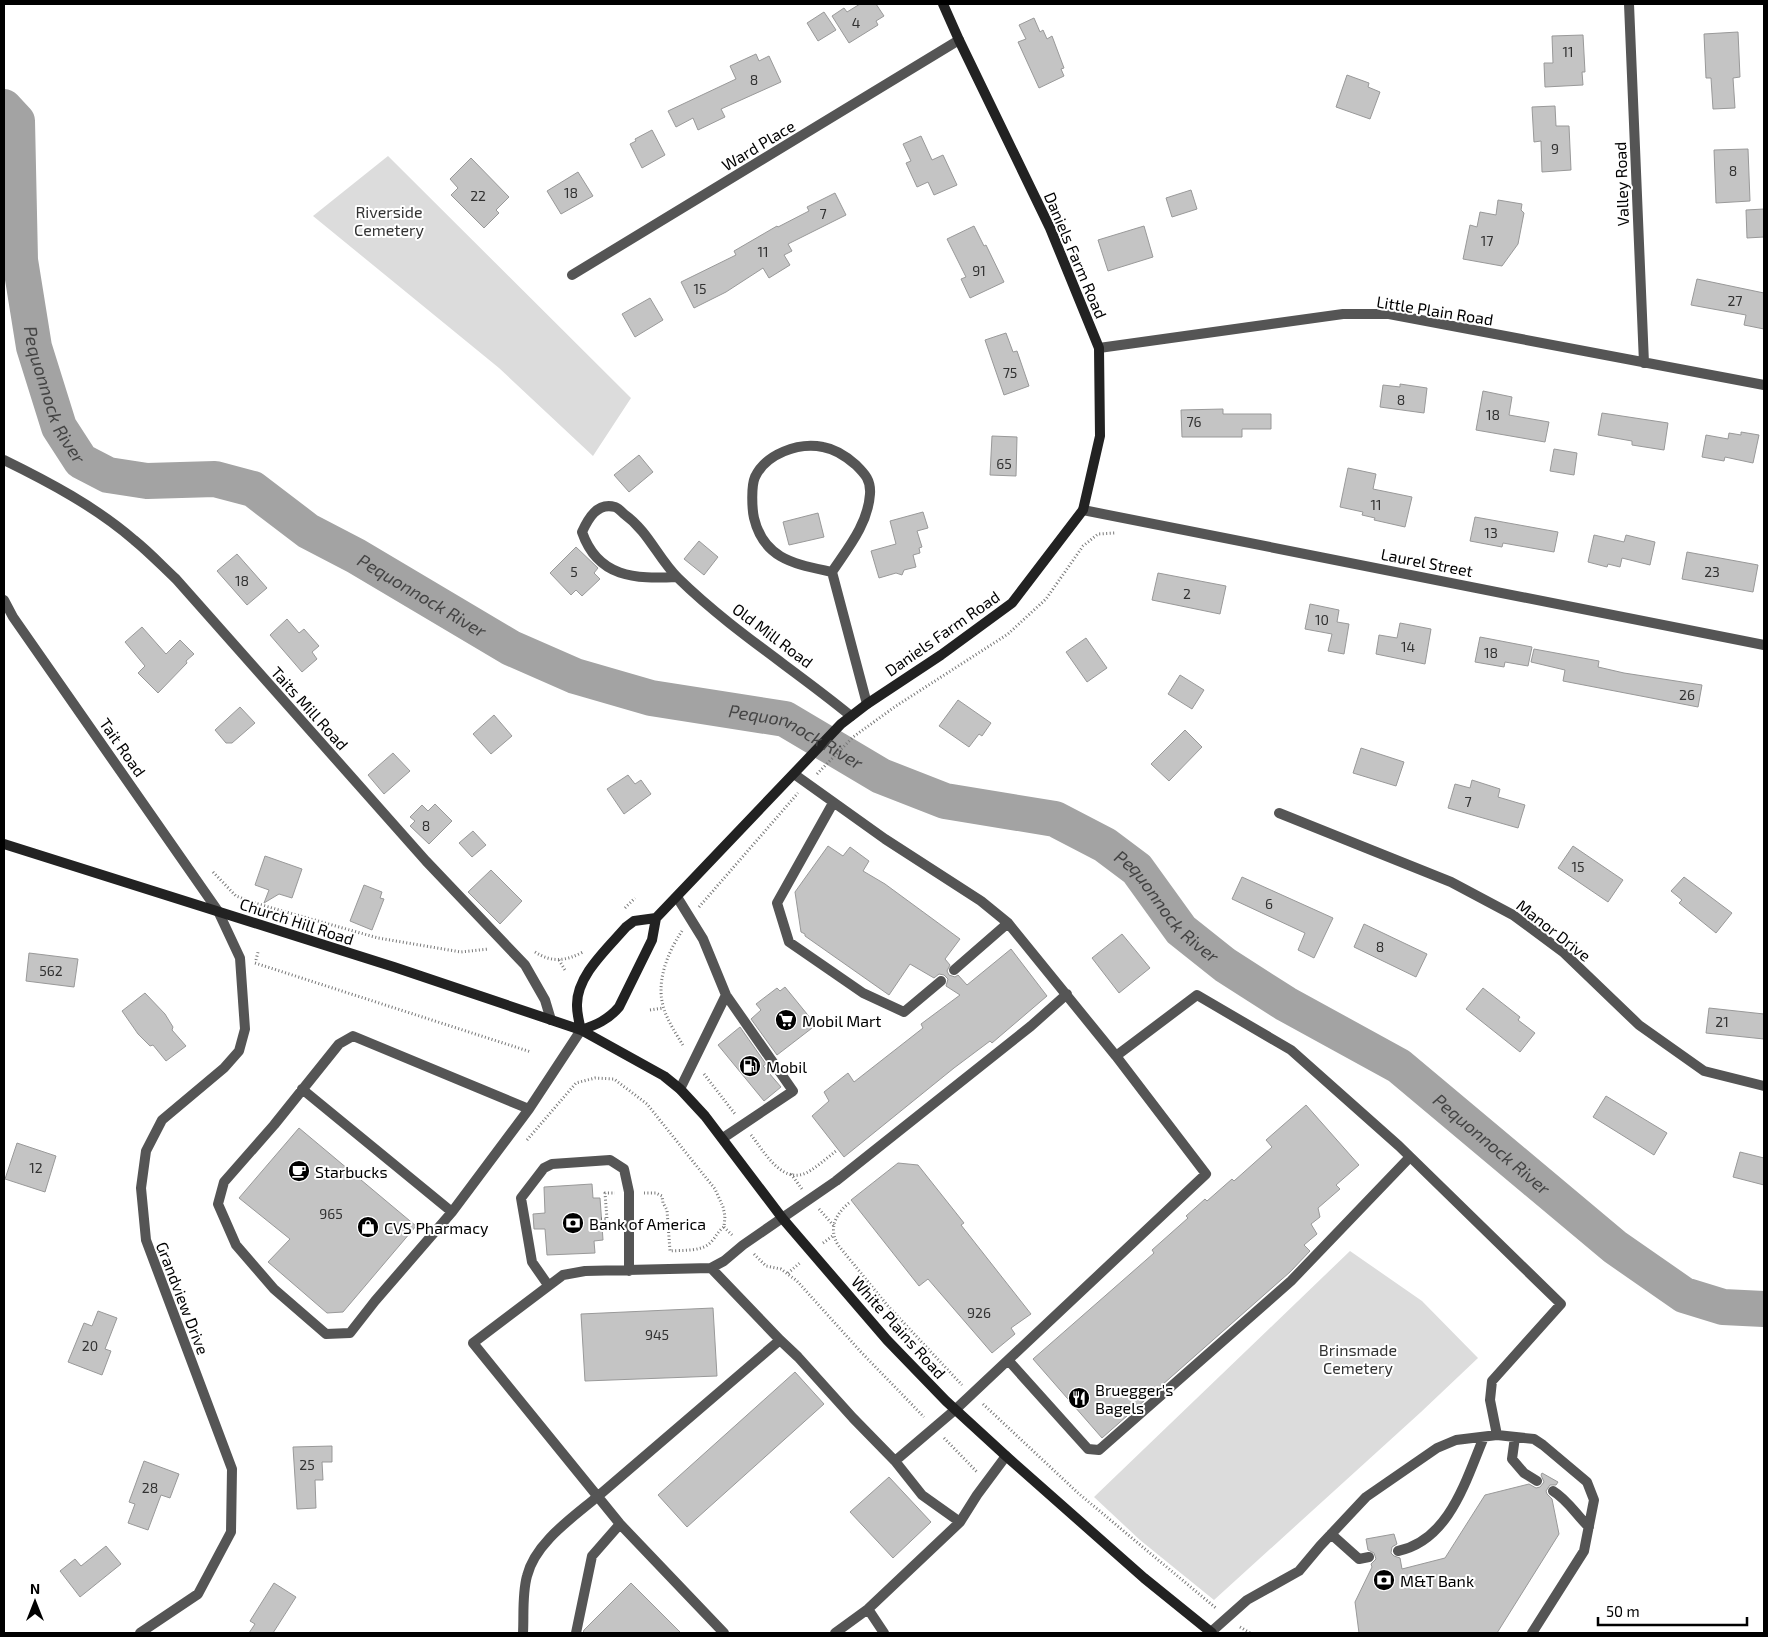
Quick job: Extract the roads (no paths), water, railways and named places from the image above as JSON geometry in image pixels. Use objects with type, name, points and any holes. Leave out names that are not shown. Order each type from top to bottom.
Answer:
[{"type":"main road","name":"Daniels Farm Road","points":[[656,918],[811,755],[851,716],[941,655],[1012,603],[1083,510],[1100,436],[1098,348],[1050,228],[943,4]]},
{"type":"main road","name":"Church Hill Road","points":[[4,844],[218,911],[581,1030]]},
{"type":"main road","points":[[656,918],[652,940],[619,1007],[611,1016],[599,1024],[581,1030],[577,997],[580,985],[587,973],[626,927],[634,921],[656,918]]},
{"type":"main road","name":"White Plains Road","points":[[581,1030],[644,1064],[664,1076],[680,1089],[723,1138],[783,1218],[887,1340],[1006,1456],[1144,1578],[1212,1633]]},
{"type":"street","name":"Valley Road","points":[[1629,4],[1644,363]]},
{"type":"street","name":"Ward Place","points":[[572,275],[959,40]]},
{"type":"street","name":"Little Plain Road","points":[[1098,348],[1343,314],[1390,314],[1764,385]]},
{"type":"street","points":[[832,572],[793,563],[772,551],[757,532],[752,509],[754,479],[764,463],[782,453],[803,446],[824,447],[847,457],[867,476],[870,493],[866,515],[856,536],[832,572],[868,704]]},
{"type":"street","name":"Taits Mill Road","points":[[4,460],[85,504],[133,539],[176,579],[426,861],[525,965],[545,1000],[551,1020]]},
{"type":"street","name":"Old Mill Road","points":[[677,577],[646,578],[623,574],[604,564],[592,553],[582,532],[590,516],[602,507],[615,507],[638,524],[677,577],[749,639],[818,688],[851,716]]},
{"type":"street","name":"Laurel Street","points":[[1083,510],[1764,645]]},
{"type":"street","name":"Tait Road","points":[[4,600],[13,617],[218,911]]},
{"type":"street","points":[[794,774],[885,839],[981,901],[1008,923],[1116,1056],[1206,1174],[956,1409],[895,1461]]},
{"type":"street","points":[[833,803],[777,903],[789,942],[864,993],[904,1012],[941,981]]},
{"type":"street","name":"Manor Drive","points":[[1279,813],[1451,882],[1514,915],[1563,952],[1638,1025],[1704,1071],[1764,1086]]},
{"type":"street","points":[[677,897],[703,939],[726,996],[793,1091],[723,1138]]},
{"type":"street","name":"Grandview Drive","points":[[140,1633],[198,1594],[231,1532],[232,1469],[146,1240],[141,1188],[146,1151],[162,1120],[224,1068],[239,1051],[245,1029],[240,958],[218,911]]},
{"type":"street","points":[[954,970],[1008,923]]},
{"type":"street","points":[[724,1633],[620,1524],[473,1343],[563,1274],[585,1271],[711,1268],[724,1261],[743,1245],[836,1181],[1031,1026],[1066,994]]},
{"type":"street","points":[[680,1089],[726,996]]},
{"type":"street","points":[[1116,1056],[1197,996],[1291,1050],[1410,1157],[1561,1304],[1492,1381],[1490,1400],[1498,1435]]},
{"type":"street","points":[[529,1109],[353,1036],[339,1044],[274,1125],[224,1182],[218,1204],[236,1245],[274,1290],[326,1334],[350,1333],[375,1301],[452,1212],[529,1109],[581,1030]]},
{"type":"street","points":[[302,1089],[452,1212]]},
{"type":"street","points":[[1008,1360],[1088,1448],[1099,1450],[1291,1281],[1410,1157]]},
{"type":"street","points":[[548,1286],[532,1262],[521,1198],[544,1168],[559,1162],[610,1160],[619,1164],[624,1169],[629,1192],[629,1270]]},
{"type":"street","points":[[711,1268],[798,1357],[895,1461],[922,1495],[960,1522]]},
{"type":"street","points":[[523,1633],[526,1576],[536,1552],[597,1496],[780,1340]]},
{"type":"street","points":[[1212,1633],[1247,1600],[1299,1571],[1366,1496],[1437,1448],[1456,1440],[1498,1435],[1534,1439],[1543,1444],[1587,1482],[1594,1500],[1584,1551],[1532,1633]]},
{"type":"street","points":[[1398,1551],[1406,1550],[1432,1535],[1458,1500],[1484,1437]]},
{"type":"street","points":[[1516,1437],[1512,1459],[1524,1473],[1537,1481]]},
{"type":"street","points":[[835,1633],[868,1609],[960,1522],[1006,1456]]},
{"type":"street","points":[[1552,1491],[1564,1498],[1588,1527]]},
{"type":"street","points":[[576,1633],[592,1556],[620,1524]]},
{"type":"street","points":[[1331,1534],[1359,1558],[1369,1556]]},
{"type":"street","points":[[868,1609],[884,1633]]},
{"type":"waterway","name":"Pequonnock River","points":[[4,107],[17,121],[20,260],[34,347],[59,427],[81,461],[108,475],[147,481],[215,479],[253,489],[308,531],[356,556],[511,648],[575,676],[651,698],[785,719],[881,776],[945,801],[1055,819],[1105,845],[1137,869],[1181,930],[1225,965],[1286,1004],[1399,1066],[1615,1247],[1684,1295],[1723,1307],[1764,1309]]},
{"type":"place","name":"Mobil Mart","points":[[786,1020]]},
{"type":"place","name":"Mobil","points":[[750,1066]]},
{"type":"place","name":"Starbucks","points":[[299,1171]]},
{"type":"place","name":"Bank of America","points":[[573,1223]]},
{"type":"place","name":"CVS Pharmacy","points":[[368,1227]]},
{"type":"place","name":"Bruegger's Bagels","points":[[1079,1398]]},
{"type":"place","name":"M&T Bank","points":[[1384,1580]]},
{"type":"park label","name":"Riverside Cemetery","points":[[389,220]]},
{"type":"park label","name":"Brinsmade Cemetery","points":[[1358,1358]]}]
